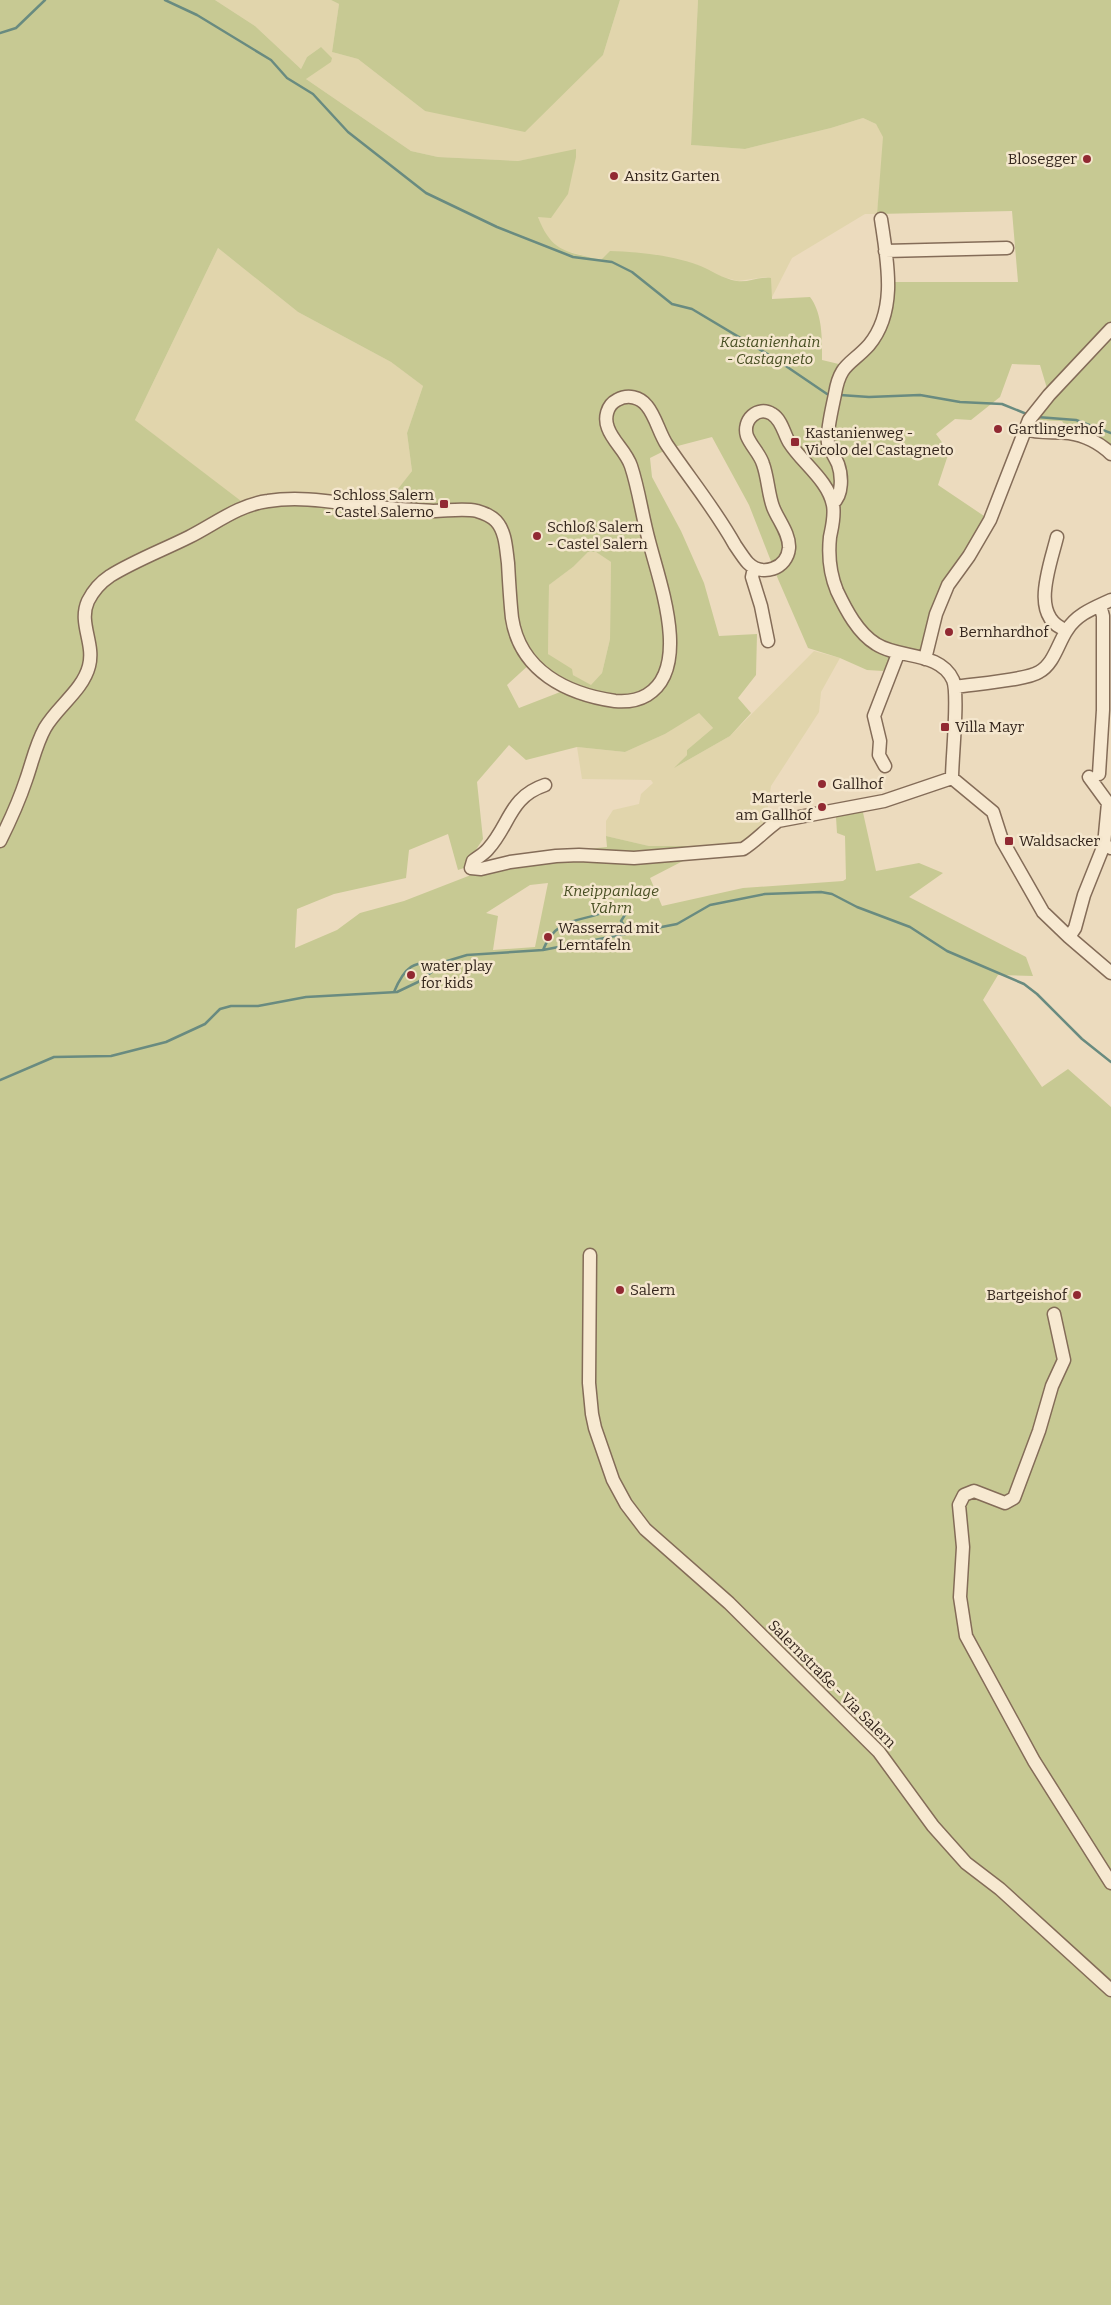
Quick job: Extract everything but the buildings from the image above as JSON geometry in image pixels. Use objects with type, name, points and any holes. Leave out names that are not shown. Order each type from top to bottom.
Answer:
[{"type":"street","points":[[833,503],[838,499],[840,493],[839,465],[828,442],[836,388],[841,372],[847,363],[868,346],[884,318],[888,279],[881,219]]},
{"type":"street","points":[[885,251],[1007,248]]},
{"type":"street","points":[[925,659],[936,614],[948,585],[969,556],[990,520],[1030,420],[1111,329]]},
{"type":"street","points":[[0,841],[24,788],[44,730],[80,684],[89,665],[90,647],[85,623],[85,610],[88,600],[101,583],[111,575],[196,534],[240,509],[274,500],[414,510],[478,511],[491,517],[503,533],[507,554],[513,622],[520,646],[531,663],[546,677],[569,689],[610,700],[625,702],[638,699],[653,692],[663,679],[670,659],[667,618],[630,462],[612,435],[606,420],[613,402],[621,398],[631,397],[646,405],[664,440],[713,506],[745,560],[754,568],[768,570],[779,566],[786,557],[789,545],[774,509],[762,461],[747,436],[746,426],[749,418],[754,414],[770,413],[776,416],[786,439],[828,491],[833,503],[831,573],[840,598],[854,622],[870,640],[898,654],[925,659],[946,670],[956,687],[952,778]]},
{"type":"street","points":[[1030,420],[1032,431],[1070,433],[1093,440],[1111,454]]},
{"type":"street","points":[[1057,538],[1044,592],[1045,606],[1049,618],[1056,626],[1066,630]]},
{"type":"street","points":[[754,568],[752,577],[761,606],[768,641]]},
{"type":"street","points":[[956,687],[1025,676],[1040,671],[1050,661],[1066,630],[1085,612],[1105,603]]},
{"type":"street","points":[[1069,938],[1075,928],[1084,895],[1107,847],[1108,803],[1094,776],[1107,710],[1103,616],[1105,603]]},
{"type":"street","points":[[885,766],[879,755],[880,741],[874,716],[898,654]]},
{"type":"street","points":[[545,785],[533,789],[522,798],[504,822],[488,850],[473,861],[471,868],[481,869],[510,862],[556,856],[579,855],[634,858],[743,849],[755,842],[778,821],[884,801],[952,778]]},
{"type":"street","points":[[952,778],[993,812],[1002,840],[1035,902],[1069,938],[1111,973]]},
{"type":"street","name":"Salernstraße - Via Salern","points":[[590,1255],[588,1360],[595,1428],[613,1480],[626,1504],[645,1530],[729,1602],[879,1752],[934,1826],[966,1863],[1000,1889],[1111,1990]]},
{"type":"street","points":[[1054,1314],[1064,1360],[1052,1386],[1039,1431],[1014,1498],[1005,1503],[974,1491],[964,1495],[960,1505],[963,1547],[960,1597],[966,1636],[976,1657],[1034,1761],[1111,1883]]},
{"type":"shaded area","points":[[215,0],[331,0],[339,4],[332,52],[358,59],[425,111],[603,55],[620,0],[698,0],[691,145],[745,149],[831,128],[863,118],[876,124],[884,137],[877,214],[865,214],[792,258],[771,299],[771,279],[765,277],[738,281],[719,276],[697,265],[661,257],[628,252],[601,260],[558,249],[544,233],[538,217],[576,150],[518,161],[438,157],[411,151],[306,79],[321,47],[307,57],[301,69],[255,26]]},
{"type":"shaded area","points":[[218,248],[298,312],[391,362],[423,386],[407,433],[412,471],[387,504],[279,492],[241,502],[135,420]]},
{"type":"shaded area","points":[[588,552],[596,552],[611,562],[610,639],[602,673],[591,686],[573,675],[548,654],[549,585],[573,567]]},
{"type":"shaded area","points":[[814,651],[840,658],[821,692],[819,712],[771,786],[765,825],[753,837],[740,844],[649,846],[606,836],[606,821],[613,810],[639,804],[641,794],[653,783],[651,780],[582,779],[577,747],[625,752],[665,734],[698,712],[713,728],[687,750],[687,755],[676,767],[730,736]]},
{"type":"green space","points":[[0,0],[215,0],[255,26],[301,69],[307,57],[321,47],[332,58],[331,62],[306,79],[411,151],[438,157],[518,161],[576,149],[568,194],[551,218],[538,217],[543,229],[555,244],[569,252],[601,260],[610,251],[643,253],[666,256],[688,262],[737,281],[771,278],[772,299],[810,297],[820,319],[822,360],[847,366],[862,355],[892,282],[1018,282],[1012,211],[877,214],[883,137],[876,124],[863,118],[831,128],[745,149],[691,145],[698,0],[1111,0],[1111,454],[1070,433],[1062,421],[1029,420],[1049,395],[1040,365],[1012,364],[1000,397],[971,420],[955,419],[936,434],[949,452],[938,485],[990,520],[948,585],[925,659],[898,654],[883,671],[867,670],[840,658],[808,648],[749,505],[712,437],[670,448],[650,458],[652,477],[681,531],[704,583],[719,636],[757,634],[756,675],[738,698],[751,713],[730,736],[674,768],[687,755],[687,750],[713,728],[699,713],[665,734],[625,752],[577,747],[526,760],[509,745],[477,782],[483,839],[464,868],[458,870],[448,834],[409,850],[406,878],[334,894],[297,909],[295,948],[337,930],[360,913],[404,901],[471,875],[539,854],[607,847],[606,836],[649,846],[712,846],[650,878],[662,906],[743,888],[843,881],[846,879],[845,836],[837,833],[836,817],[840,813],[862,808],[876,871],[919,863],[943,873],[909,897],[1026,957],[1033,976],[998,975],[983,1000],[1042,1087],[1068,1069],[1111,1107],[1111,2305],[0,2305]],"holes":[[[218,248],[298,312],[391,362],[423,386],[407,433],[412,471],[387,503],[279,492],[241,501],[135,420]],[[588,552],[596,552],[611,562],[610,639],[602,673],[591,685],[573,675],[572,669],[548,654],[549,585],[573,567]],[[531,663],[568,689],[519,708],[507,685]],[[548,883],[535,947],[493,950],[498,916],[486,913],[530,885]]]},
{"type":"green space","points":[[331,0],[620,0],[603,55],[525,132],[425,111],[358,59],[332,52],[339,4]]},
{"type":"waterway","points":[[0,33],[16,28],[45,0]]},
{"type":"waterway","points":[[165,0],[197,15],[271,60],[287,78],[313,94],[348,132],[426,193],[497,227],[573,257],[612,262],[632,272],[672,304],[692,309],[774,358],[827,394],[832,395]]},
{"type":"waterway","points":[[840,395],[869,397],[920,395],[960,402],[1002,404],[1029,415]]},
{"type":"waterway","points":[[1037,417],[1076,420],[1111,433]]},
{"type":"waterway","points":[[0,1080],[54,1057],[111,1056],[166,1042],[205,1024],[220,1009],[231,1006],[258,1006],[306,997],[397,992],[418,982],[447,961],[467,955],[543,950],[677,924],[710,905],[765,894],[821,892],[832,894],[857,907],[910,927],[947,951],[1024,984],[1037,994],[1082,1039],[1111,1062]]},
{"type":"waterway","points":[[543,950],[549,938],[564,925],[614,908]]},
{"type":"waterway","points":[[626,908],[628,910],[621,921],[629,932]]},
{"type":"waterway","points":[[394,992],[406,971],[411,967],[424,963],[441,965]]},
{"type":"place","name":"Blosegger","points":[[1087,159]]},
{"type":"place","name":"Ansitz Garten","points":[[614,176]]},
{"type":"place","name":"Gartlingerhof","points":[[998,429]]},
{"type":"place","name":"Kastanienweg - Vicolo del Castagneto","points":[[795,442]]},
{"type":"place","name":"Schloss Salern - Castel Salerno","points":[[444,504]]},
{"type":"place","name":"Schloß Salern - Castel Salern","points":[[537,536]]},
{"type":"place","name":"Bernhardhof","points":[[949,632]]},
{"type":"place","name":"Villa Mayr","points":[[945,727]]},
{"type":"place","name":"Gallhof","points":[[822,784]]},
{"type":"place","name":"Marterle am Gallhof","points":[[822,807]]},
{"type":"place","name":"Waldsacker","points":[[1009,841]]},
{"type":"place","name":"Wasserrad mit Lerntafeln","points":[[548,937]]},
{"type":"place","name":"water play for kids","points":[[411,975]]},
{"type":"place","name":"Salern","points":[[620,1290]]},
{"type":"place","name":"Bartgeishof","points":[[1077,1295]]},
{"type":"park label","name":"Kastanienhain - Castagneto","points":[[770,350]]},
{"type":"park label","name":"Kneippanlage Vahrn","points":[[611,900]]}]
